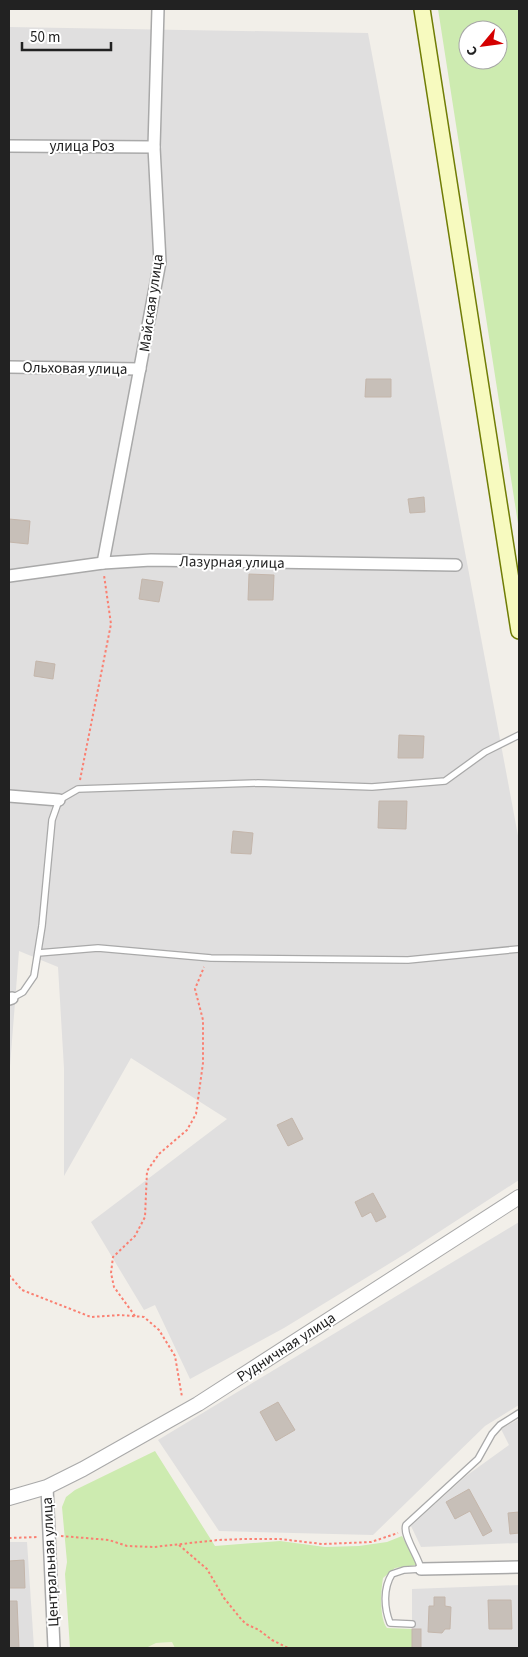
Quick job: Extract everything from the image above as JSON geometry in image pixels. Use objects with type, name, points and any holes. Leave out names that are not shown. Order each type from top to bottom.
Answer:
[{"type":"main road","points":[[422,9],[519,631]]},
{"type":"street","name":"Майская улица","points":[[103,563],[160,262],[154,147],[158,9]]},
{"type":"street","name":"улица Роз","points":[[9,146],[154,147]]},
{"type":"street","name":"Ольховая улица","points":[[9,368],[140,369]]},
{"type":"street","name":"Лазурная улица","points":[[9,576],[103,563],[150,560],[456,565]]},
{"type":"street","points":[[9,796],[59,800]]},
{"type":"street","name":"Рудничная улица","points":[[47,1487],[120,1450],[185,1412],[519,1197]]},
{"type":"street","name":"Центральная улица","points":[[9,1498],[47,1487],[54,1648]]},
{"type":"street","points":[[422,1569],[519,1567]]},
{"type":"lane","points":[[10,999],[23,992],[34,976],[52,820],[59,800],[78,790],[258,782],[372,787],[445,781],[486,752],[519,736]]},
{"type":"lane","points":[[38,953],[98,948],[211,958],[408,960],[519,948]]},
{"type":"lane","points":[[412,1624],[390,1623],[386,1606],[387,1584],[392,1574],[397,1571],[422,1569],[405,1532],[406,1525],[409,1520],[478,1458],[492,1434],[500,1425],[519,1413]]},
{"type":"path","points":[[78,790],[111,624],[103,563]]},
{"type":"path","points":[[135,1316],[114,1287],[111,1273],[113,1257],[134,1236],[146,1218],[148,1171],[160,1154],[187,1130],[196,1114],[203,1063],[203,1020],[195,989],[205,966],[211,958]]},
{"type":"path","points":[[9,1275],[22,1290],[91,1317],[120,1315],[144,1317],[159,1330],[175,1356],[185,1412]]},
{"type":"path","points":[[9,1538],[50,1536],[108,1540],[127,1546],[154,1547],[218,1540],[280,1539],[322,1544],[348,1544],[371,1542],[405,1532]]},
{"type":"path","points":[[179,1545],[207,1570],[224,1598],[241,1619],[272,1640],[288,1648]]},
{"type":"shaded area","points":[[9,27],[368,33],[519,841],[519,1180],[405,1254],[284,1328],[190,1379],[155,1305],[144,1310],[91,1222],[227,1119],[131,1058],[64,1176],[64,1068],[58,967],[19,951],[9,1079]]},
{"type":"shaded area","points":[[519,1222],[519,1405],[485,1426],[373,1535],[219,1531],[158,1440]]},
{"type":"shaded area","points":[[519,1419],[519,1543],[421,1547],[411,1526],[466,1476],[509,1445],[501,1429]]},
{"type":"shaded area","points":[[9,1542],[27,1542],[34,1648],[9,1648]]},
{"type":"shaded area","points":[[519,1585],[519,1648],[412,1648],[412,1589]]},
{"type":"green space","points":[[438,9],[519,9],[519,530]]},
{"type":"green space","points":[[155,1451],[215,1546],[280,1541],[325,1547],[359,1546],[387,1542],[402,1536],[417,1565],[395,1568],[383,1578],[382,1611],[387,1628],[412,1629],[412,1648],[175,1648],[172,1642],[156,1643],[146,1648],[70,1648],[65,1574],[67,1562],[62,1507],[66,1497],[75,1490]]},
{"type":"green space","points":[[173,1642],[175,1648],[146,1648],[156,1643]]},
{"type":"building","points":[[366,379],[391,379],[391,397],[365,397]]},
{"type":"building","points":[[424,497],[425,512],[410,513],[408,499]]},
{"type":"building","points":[[9,519],[30,521],[28,544],[9,542]]},
{"type":"building","points":[[249,574],[274,575],[273,600],[248,600]]},
{"type":"building","points":[[142,579],[163,582],[159,602],[139,599]]},
{"type":"building","points":[[36,661],[55,664],[53,679],[34,676]]},
{"type":"building","points":[[399,735],[424,736],[423,758],[398,758]]},
{"type":"building","points":[[379,801],[407,801],[406,829],[378,828]]},
{"type":"building","points":[[233,831],[253,833],[251,854],[231,853]]},
{"type":"building","points":[[292,1118],[303,1139],[288,1146],[277,1125]]},
{"type":"building","points":[[373,1193],[386,1217],[376,1222],[371,1212],[362,1217],[355,1202]]},
{"type":"building","points":[[278,1402],[295,1430],[276,1441],[260,1412]]},
{"type":"building","points":[[469,1489],[492,1531],[483,1536],[470,1511],[455,1519],[446,1502]]},
{"type":"building","points":[[519,1512],[519,1533],[510,1534],[508,1513]]},
{"type":"building","points":[[24,1560],[25,1588],[9,1588],[9,1561]]},
{"type":"building","points":[[434,1597],[445,1597],[445,1606],[451,1607],[450,1629],[445,1629],[442,1633],[428,1632],[429,1606],[434,1606]]},
{"type":"building","points":[[488,1600],[511,1600],[512,1629],[489,1629]]},
{"type":"building","points":[[9,1601],[17,1601],[19,1648],[9,1648]]},
{"type":"building","points":[[412,1629],[421,1629],[421,1648],[412,1648]]}]
